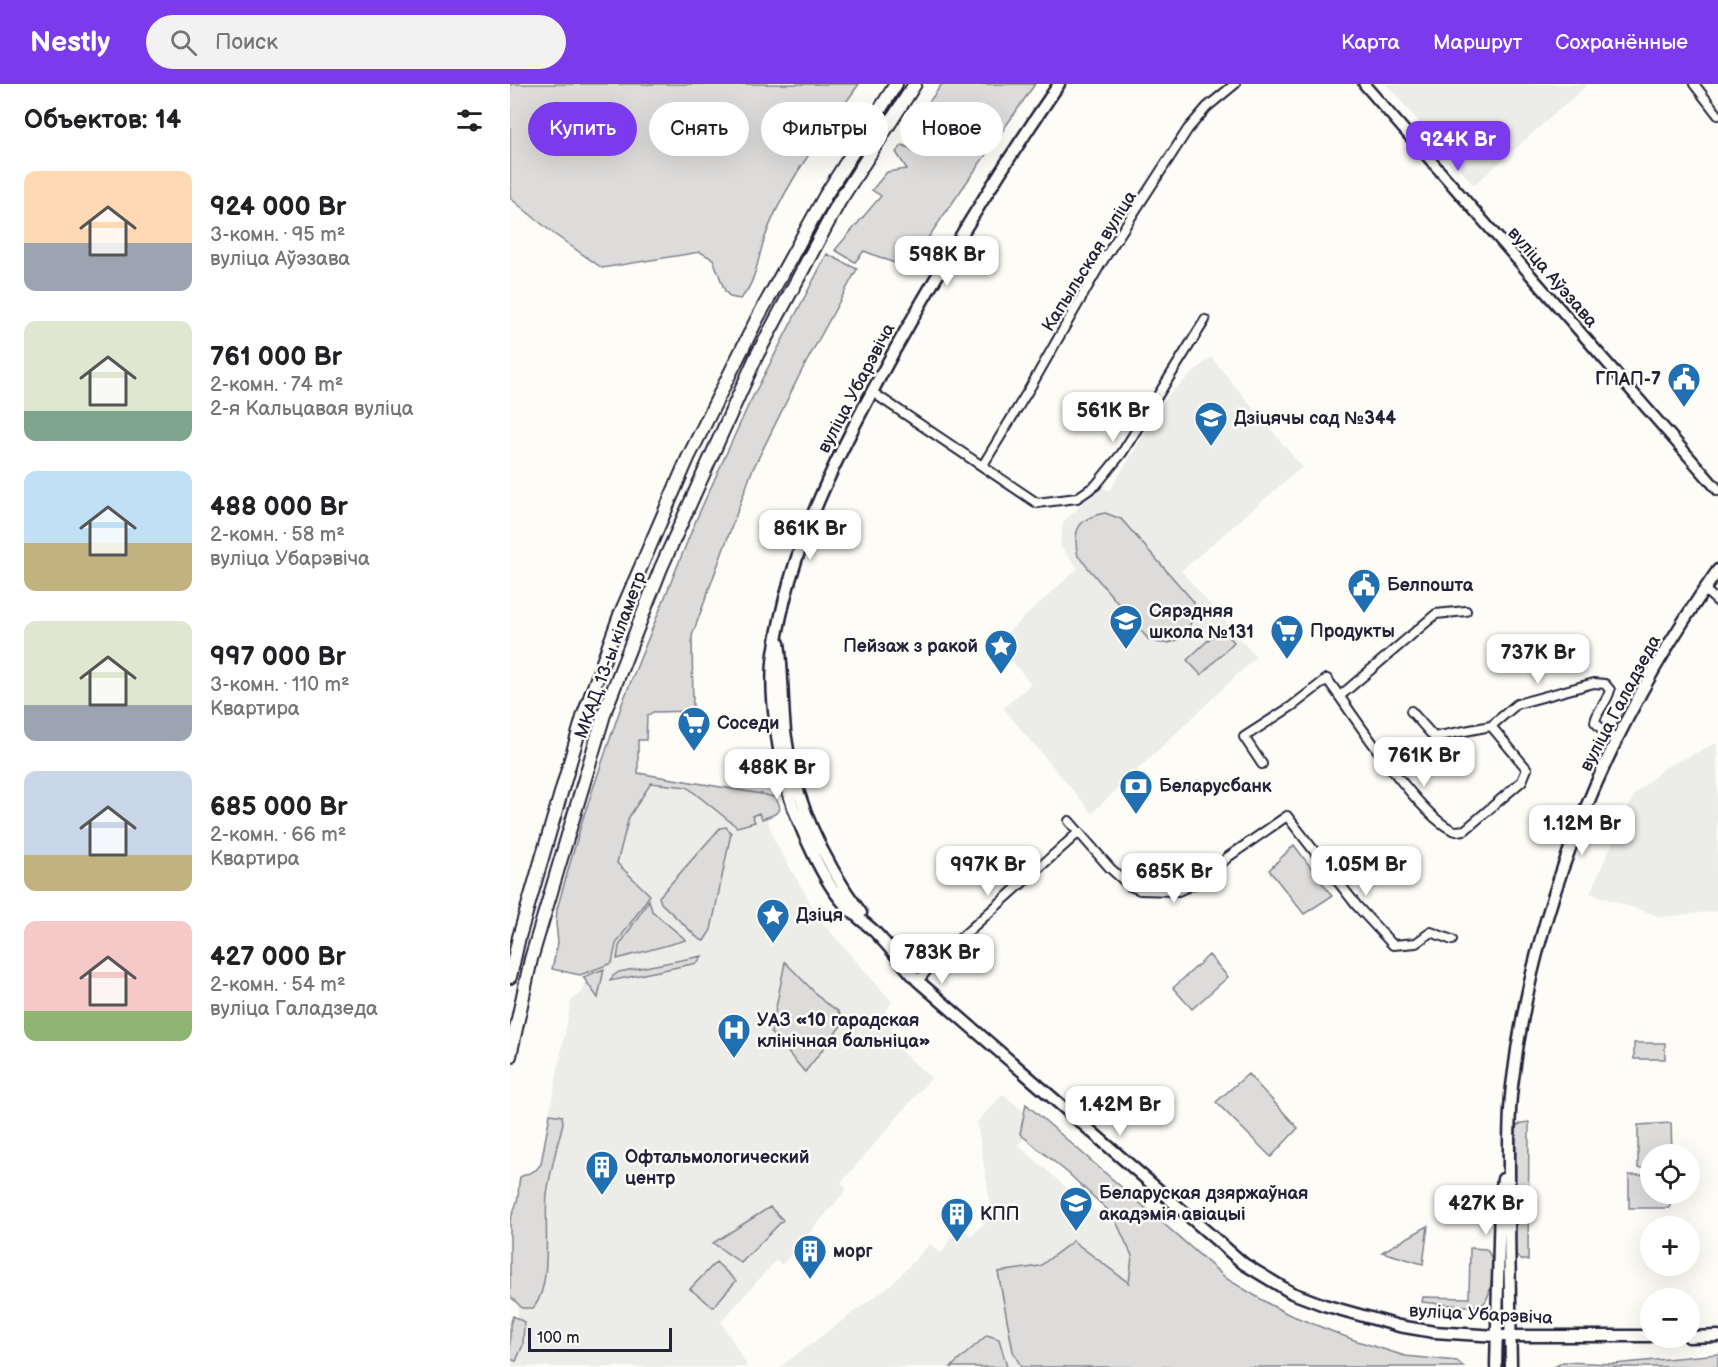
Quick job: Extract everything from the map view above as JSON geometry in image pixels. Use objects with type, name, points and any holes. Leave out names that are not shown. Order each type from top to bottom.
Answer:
[{"type":"highway","name":"МКАД, 13-ы кіламетр","points":[[510,976],[584,714],[620,615],[688,458],[779,278],[825,196],[896,84]]},
{"type":"highway","name":"МКАД, 13-ы кіламетр","points":[[510,1056],[531,959],[606,708],[661,568],[757,355],[839,202],[915,84]]},
{"type":"main road","name":"вуліца Убарэвіча","points":[[1059,84],[960,236],[872,392],[825,483],[796,557],[773,657],[775,715],[781,759],[794,809],[817,859],[839,898],[875,932],[918,981],[1210,1235],[1261,1276],[1309,1300],[1399,1326],[1434,1332],[1497,1336],[1640,1336]]},
{"type":"main road","name":"вуліца Галадзеда","points":[[1511,1367],[1509,1141],[1511,1087],[1539,942],[1587,802],[1659,658],[1718,570]]},
{"type":"main road","name":"вуліца Галадзеда","points":[[1496,1367],[1500,1200],[1509,1141]]},
{"type":"main road","points":[[1700,1337],[1718,1336]]},
{"type":"street","name":"Капыльская вуліца","points":[[983,465],[1100,265],[1188,129],[1208,107],[1235,84]]},
{"type":"street","name":"вуліца Аўэзава","points":[[1364,84],[1718,490]]},
{"type":"street","points":[[1694,84],[1718,115]]},
{"type":"street","points":[[872,392],[1037,503],[1077,498],[1095,485],[1122,453],[1205,320]]},
{"type":"street","points":[[1704,590],[1718,602]]},
{"type":"street","points":[[1340,696],[1436,614],[1466,611]]},
{"type":"street","points":[[1262,764],[1244,737],[1292,706],[1326,679],[1386,762],[1414,796],[1436,818],[1455,831],[1465,830],[1522,781],[1527,769],[1491,726]]},
{"type":"street","points":[[1411,711],[1434,737],[1491,726],[1517,704],[1594,683],[1605,684],[1610,690],[1608,698],[1597,713],[1595,722],[1605,734],[1617,740]]},
{"type":"street","points":[[1069,821],[1110,868],[1130,886],[1140,890],[1178,891],[1205,879],[1228,857],[1287,816],[1357,906],[1393,945],[1416,943],[1431,932],[1452,940]]},
{"type":"street","points":[[918,981],[935,962],[1079,832]]},
{"type":"shaded area","points":[[510,84],[859,84],[846,102],[761,102],[761,156],[808,156],[792,180],[771,222],[749,288],[740,299],[730,297],[725,291],[713,259],[700,252],[602,268],[554,234],[510,198]]},
{"type":"shaded area","points":[[942,84],[1035,84],[1003,130],[1003,102],[929,102]]},
{"type":"shaded area","points":[[1386,84],[1588,84],[1474,185]]},
{"type":"shaded area","points":[[900,148],[900,156],[985,156],[907,268],[864,251],[855,262],[835,250],[881,196],[872,190],[887,172],[907,169],[896,152]]},
{"type":"shaded area","points":[[827,254],[857,269],[800,374],[752,471],[692,636],[693,711],[653,712],[647,716],[646,740],[638,740],[638,773],[774,797],[780,809],[775,814],[762,819],[759,813],[752,816],[755,822],[737,827],[687,787],[651,783],[629,817],[617,863],[650,895],[616,944],[612,963],[580,975],[552,969],[558,943],[557,909],[583,818],[623,701],[696,520],[748,406]]},
{"type":"shaded area","name":"Сярэдняя школа №131","points":[[1211,357],[1302,467],[1181,571],[1256,657],[1092,813],[1003,708],[1031,684],[997,642],[1078,568],[1060,546],[1063,522],[1088,496],[1102,488],[1110,490],[1168,395]]},
{"type":"shaded area","points":[[1105,513],[1121,519],[1194,602],[1191,621],[1183,636],[1169,643],[1149,640],[1078,556],[1076,539],[1079,527],[1089,518]]},
{"type":"shaded area","points":[[1221,628],[1234,642],[1201,675],[1187,660]]},
{"type":"shaded area","points":[[1717,743],[1718,911],[1661,917],[1590,893],[1634,795],[1664,768]]},
{"type":"shaded area","name":"УАЗ «10 гарадская клінічная бальніца»","points":[[628,773],[759,793],[774,840],[821,921],[892,1002],[885,1012],[891,1017],[893,1044],[931,1078],[841,1183],[847,1189],[782,1265],[776,1260],[721,1322],[748,1367],[512,1367],[526,1237],[571,1001],[583,991],[588,971]]},
{"type":"shaded area","points":[[726,827],[731,833],[711,930],[704,941],[699,939],[661,903],[659,897],[720,828]]},
{"type":"shaded area","points":[[1294,845],[1332,896],[1304,914],[1269,870]]},
{"type":"shaded area","points":[[649,900],[652,911],[686,940],[617,959],[619,946]]},
{"type":"shaded area","points":[[1209,955],[1228,977],[1192,1009],[1173,988]]},
{"type":"shaded area","points":[[702,956],[697,963],[610,981],[619,972]]},
{"type":"shaded area","points":[[785,962],[823,1001],[838,1011],[844,1022],[805,1072],[771,1033]]},
{"type":"shaded area","points":[[604,969],[598,998],[583,977]]},
{"type":"shaded area","points":[[1634,1043],[1665,1043],[1665,1059],[1634,1059]]},
{"type":"shaded area","points":[[1248,1074],[1298,1128],[1271,1157],[1216,1102]]},
{"type":"shaded area","name":"Беларуская дзяржаўная акадэмія авіацыі","points":[[1003,1094],[1037,1123],[1018,1145],[1068,1189],[1111,1224],[1137,1198],[1251,1297],[1196,1367],[780,1367],[893,1283],[930,1244],[940,1253],[945,1249],[950,1238],[961,1228],[971,1236],[986,1222],[990,1203],[977,1122]]},
{"type":"shaded area","points":[[1026,1104],[1227,1279],[1288,1314],[1354,1340],[1405,1356],[1457,1361],[1464,1367],[1021,1367],[1013,1351],[998,1272],[1040,1266],[1073,1241],[1129,1283],[1132,1256],[1113,1215],[1068,1173],[1020,1134]]},
{"type":"shaded area","points":[[550,1114],[562,1116],[563,1123],[547,1195],[543,1285],[533,1308],[522,1308],[510,1296],[510,1221],[517,1200],[520,1177],[536,1170],[541,1164]]},
{"type":"shaded area","points":[[1529,1122],[1528,1260],[1521,1260],[1515,1255],[1516,1126]]},
{"type":"shaded area","points":[[1671,1123],[1672,1144],[1640,1144],[1640,1168],[1638,1168],[1638,1125]]},
{"type":"shaded area","points":[[1629,1175],[1640,1175],[1640,1204],[1670,1204],[1670,1208],[1629,1208]]},
{"type":"shaded area","points":[[770,1207],[783,1220],[741,1263],[713,1243]]},
{"type":"shaded area","points":[[1428,1226],[1423,1264],[1382,1252]]},
{"type":"shaded area","points":[[1470,1248],[1486,1249],[1491,1258],[1491,1286],[1484,1303],[1464,1306],[1422,1302],[1423,1297],[1469,1298]]},
{"type":"shaded area","points":[[716,1262],[736,1281],[713,1307],[690,1289]]},
{"type":"shaded area","points":[[513,1316],[524,1322],[523,1345],[516,1361],[510,1359],[510,1325]]},
{"type":"shaded area","points":[[987,1335],[999,1339],[1007,1367],[951,1367]]},
{"type":"shaded area","points":[[1718,1354],[1718,1367],[1554,1367],[1563,1362],[1614,1364]]},
{"type":"place","name":"ГПАП-7","points":[[1684,408]]},
{"type":"place","name":"Дзіцячы сад №344","points":[[1211,447]]},
{"type":"place","name":"Белпошта","points":[[1364,614]]},
{"type":"place","name":"Сярэдняя школа №131","points":[[1126,650]]},
{"type":"place","name":"Продукты","points":[[1287,660]]},
{"type":"place","name":"Пейзаж з ракой","points":[[1001,675]]},
{"type":"place","name":"Соседи","points":[[694,752]]},
{"type":"place","name":"Беларусбанк","points":[[1136,815]]},
{"type":"place","name":"Дзіця","points":[[773,944]]},
{"type":"place","name":"УАЗ «10 гарадская клінічная бальніца»","points":[[734,1059]]},
{"type":"place","name":"Офтальмологический центр","points":[[602,1196]]},
{"type":"place","name":"Беларуская дзяржаўная акадэмія авіацыі","points":[[1076,1232]]},
{"type":"place","name":"КПП","points":[[957,1243]]},
{"type":"place","name":"морг","points":[[810,1280]]}]
